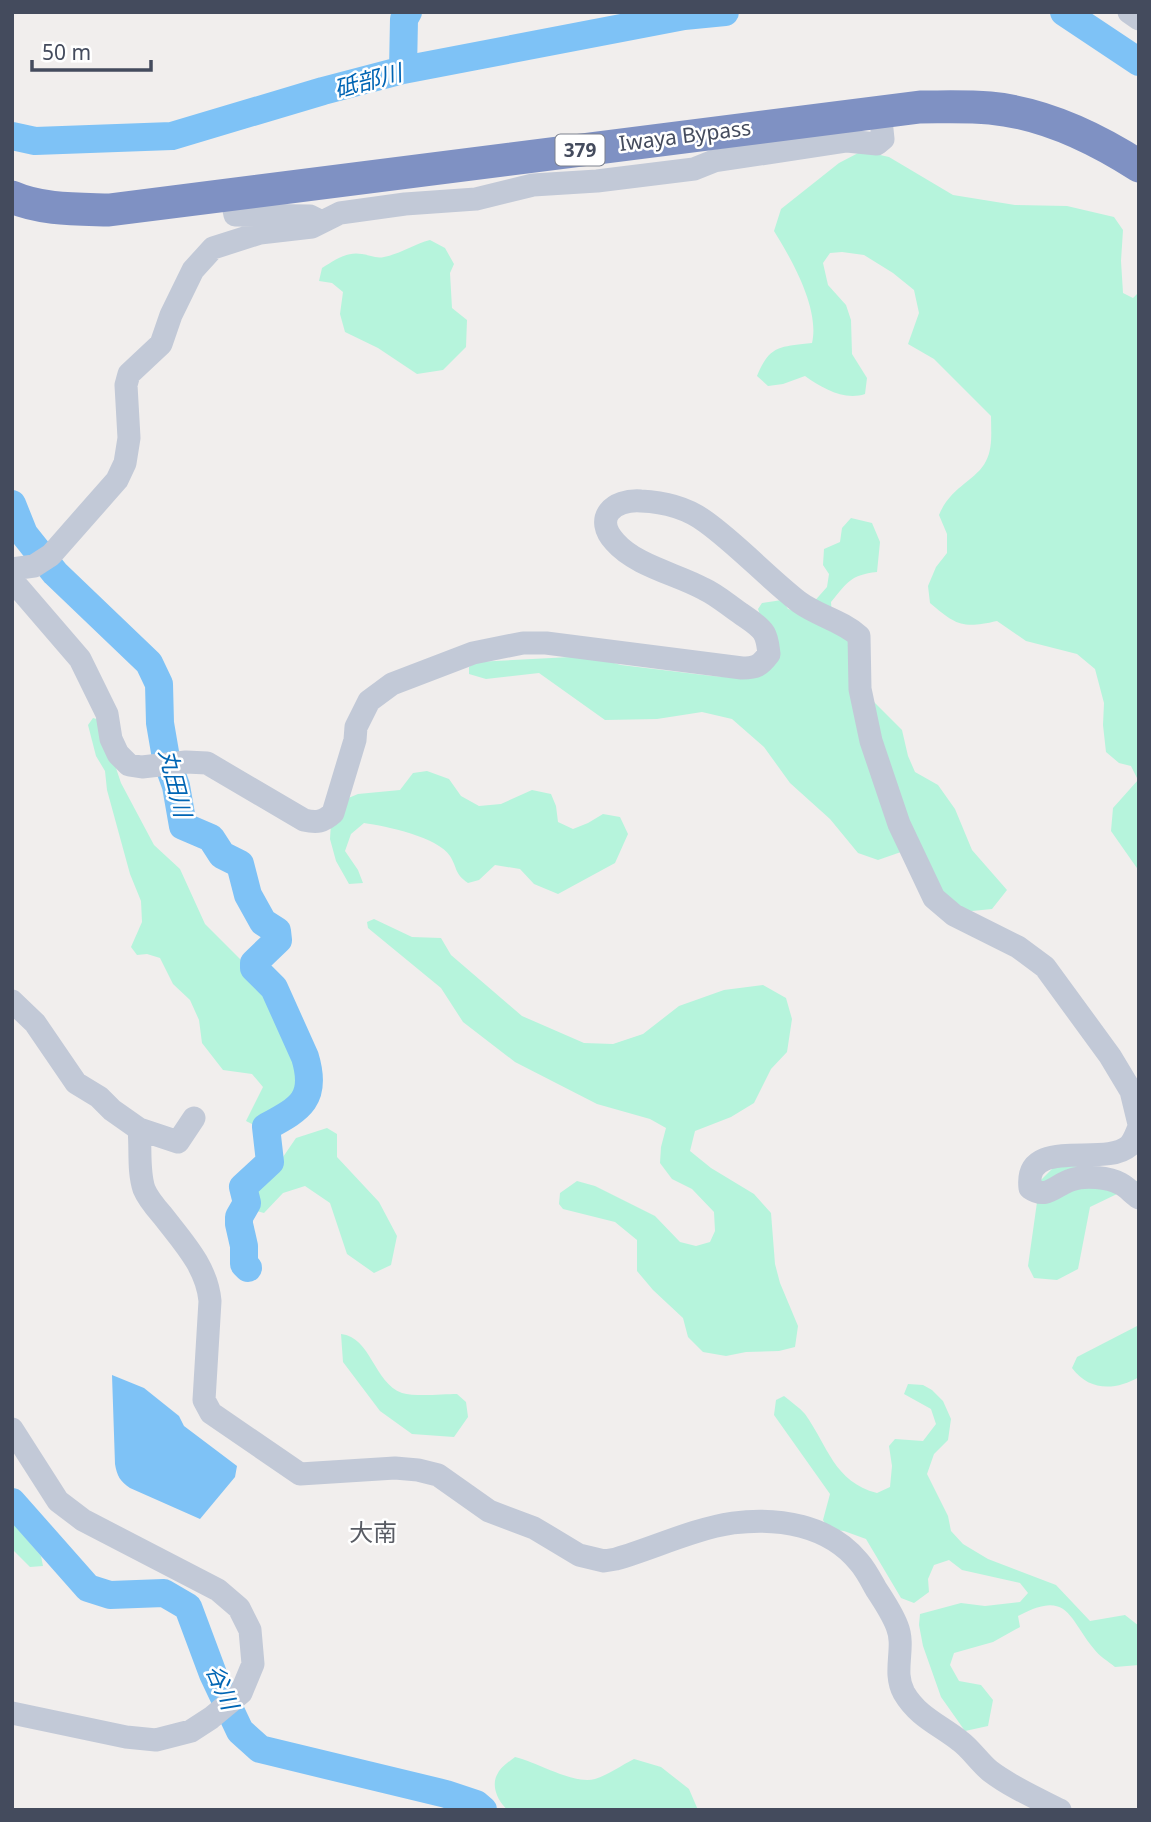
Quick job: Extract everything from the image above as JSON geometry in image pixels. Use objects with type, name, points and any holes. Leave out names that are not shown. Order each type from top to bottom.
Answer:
[{"type":"highway","name":"Iwaya Bypass","points":[[12,197],[21,201],[66,208],[109,210],[920,107],[992,108],[1057,124],[1099,141],[1139,166]]},
{"type":"street","points":[[1129,12],[1139,19]]},
{"type":"street","points":[[32,563],[117,480],[125,463],[129,438],[126,385],[129,374],[161,344],[171,315],[198,264],[213,248],[260,233],[312,227],[340,214],[405,204],[476,199],[533,185],[597,181],[694,169],[714,161],[847,141],[877,144],[883,139],[880,111]]},
{"type":"street","points":[[231,195],[235,215],[310,216],[333,225],[350,223]]},
{"type":"street","points":[[12,580],[80,659],[107,714],[111,739],[117,754],[129,765],[142,767],[207,763],[304,820],[316,823],[326,820],[333,813],[355,740],[356,727],[369,701],[392,684],[473,653],[523,643],[546,643],[755,668],[769,654],[764,632],[705,589],[634,556],[616,544],[609,534],[606,521],[612,508],[621,501],[664,502],[685,509],[704,520],[799,602],[816,614],[848,626],[859,636],[860,689],[871,741],[899,824],[934,898],[954,915],[1018,947],[1045,967],[1131,1091],[1139,1126],[1135,1139],[1128,1147],[1116,1154],[1049,1157],[1032,1170],[1030,1188],[1038,1193],[1048,1193],[1071,1179],[1087,1178],[1121,1184],[1139,1198]]},
{"type":"street","points":[[12,1001],[35,1023],[76,1083],[99,1097],[139,1129],[178,1142],[194,1118]]},
{"type":"street","points":[[139,1129],[141,1176],[145,1190],[188,1248],[205,1275],[209,1287],[204,1400],[211,1413],[300,1474],[395,1468],[438,1475],[489,1511],[534,1528],[579,1555],[604,1561],[730,1524],[760,1520],[817,1530],[860,1562],[891,1612],[901,1636],[898,1674],[902,1690],[914,1708],[961,1741],[988,1770],[1060,1810]]},
{"type":"street","points":[[12,1429],[58,1500],[83,1520],[218,1590],[239,1608],[250,1630],[253,1664],[241,1693],[211,1718],[191,1731],[156,1740],[126,1737],[12,1713]]},
{"type":"green space","points":[[862,151],[889,157],[953,195],[1015,205],[1067,206],[1114,217],[1123,230],[1123,293],[1133,298],[1139,292],[1139,871],[1111,831],[1113,808],[1138,780],[1131,766],[1119,763],[1106,752],[1104,703],[1095,669],[1077,654],[1026,641],[997,621],[967,625],[953,620],[930,603],[928,586],[936,567],[947,553],[947,534],[939,515],[950,497],[982,468],[986,461],[991,445],[991,416],[934,359],[908,344],[919,313],[914,290],[864,255],[830,253],[823,263],[828,285],[846,305],[851,320],[852,354],[867,378],[865,394],[841,395],[805,376],[768,386],[757,376],[767,358],[778,349],[812,343],[812,315],[803,285],[774,231],[781,209],[839,163]]},
{"type":"green space","points":[[430,240],[445,248],[454,264],[450,273],[452,308],[467,320],[466,347],[443,370],[417,374],[378,348],[345,332],[340,314],[343,292],[332,283],[319,281],[322,268],[346,255],[357,253],[384,257]]},
{"type":"green space","points":[[851,518],[872,523],[880,542],[877,572],[861,575],[846,585],[831,602],[832,617],[847,634],[874,702],[902,730],[915,772],[938,785],[955,809],[972,850],[1007,890],[992,909],[962,912],[901,852],[878,860],[858,853],[830,819],[790,783],[764,747],[732,719],[702,712],[657,719],[605,720],[539,673],[486,679],[469,674],[469,667],[476,662],[590,656],[621,665],[712,676],[738,678],[756,675],[764,626],[758,609],[762,603],[782,600],[788,609],[804,613],[827,587],[829,574],[823,565],[824,549],[840,542],[842,528]]},
{"type":"green space","points":[[93,718],[100,720],[121,783],[154,845],[180,869],[205,924],[268,987],[290,1036],[303,1057],[301,1093],[295,1106],[258,1127],[246,1121],[263,1087],[252,1074],[223,1070],[202,1043],[199,1020],[190,1000],[173,984],[160,958],[147,954],[137,955],[131,947],[142,922],[141,901],[130,874],[107,790],[105,771],[96,756],[88,725]]},
{"type":"green space","points":[[427,771],[449,779],[461,796],[479,806],[501,804],[532,790],[551,794],[558,822],[573,829],[603,814],[620,817],[628,834],[615,863],[558,894],[534,884],[520,869],[495,865],[479,880],[468,883],[458,873],[450,856],[435,843],[398,830],[364,823],[351,834],[345,851],[363,883],[349,884],[336,861],[330,839],[331,823],[346,799],[358,794],[400,790],[413,773]]},
{"type":"green space","points":[[374,919],[412,937],[441,938],[451,955],[522,1016],[584,1043],[613,1044],[643,1034],[679,1006],[724,990],[763,985],[786,998],[792,1019],[787,1052],[771,1069],[754,1103],[731,1117],[695,1131],[690,1151],[711,1168],[754,1194],[771,1213],[775,1264],[798,1326],[795,1347],[726,1356],[703,1352],[688,1337],[683,1318],[637,1271],[637,1240],[615,1222],[563,1209],[559,1204],[560,1193],[577,1181],[595,1186],[655,1216],[680,1242],[696,1246],[710,1242],[715,1231],[714,1212],[692,1189],[672,1179],[660,1163],[666,1128],[650,1119],[597,1104],[515,1062],[463,1022],[441,988],[368,928],[367,922]]},
{"type":"green space","points":[[327,1128],[337,1134],[337,1157],[379,1202],[397,1236],[391,1265],[374,1273],[347,1254],[330,1203],[305,1186],[283,1193],[264,1213],[250,1209],[258,1185],[270,1176],[296,1138]]},
{"type":"green space","points":[[1057,1164],[1120,1171],[1139,1181],[1139,1224],[1136,1202],[1117,1194],[1090,1207],[1078,1269],[1057,1280],[1034,1278],[1028,1266],[1040,1181]]},
{"type":"green space","points":[[1139,1325],[1139,1377],[1121,1385],[1094,1385],[1072,1368],[1077,1357]]},
{"type":"green space","points":[[341,1334],[359,1343],[385,1380],[402,1393],[457,1394],[466,1402],[468,1417],[454,1437],[412,1434],[380,1411],[343,1362]]},
{"type":"green space","points":[[908,1384],[923,1385],[932,1390],[943,1401],[951,1419],[948,1440],[934,1454],[927,1474],[948,1516],[951,1531],[963,1544],[988,1559],[1056,1585],[1090,1621],[1125,1615],[1139,1626],[1139,1665],[1115,1667],[1096,1652],[1065,1610],[1047,1605],[1035,1608],[1018,1616],[1020,1627],[993,1642],[954,1653],[950,1665],[959,1681],[981,1685],[993,1700],[988,1726],[965,1731],[941,1697],[923,1646],[920,1614],[961,1603],[985,1606],[1020,1602],[1028,1593],[1020,1583],[962,1570],[949,1560],[934,1565],[928,1579],[929,1592],[914,1603],[901,1598],[866,1539],[829,1529],[823,1520],[830,1494],[774,1415],[776,1400],[784,1396],[805,1414],[841,1472],[863,1488],[877,1493],[890,1487],[892,1466],[889,1446],[895,1439],[923,1441],[936,1424],[931,1409],[904,1394]]},
{"type":"green space","points":[[12,1522],[41,1556],[43,1566],[30,1567],[12,1549]]},
{"type":"green space","points":[[515,1757],[566,1776],[586,1780],[600,1777],[634,1759],[661,1767],[689,1789],[698,1810],[508,1810],[498,1798],[495,1783],[499,1771]]},
{"type":"water","points":[[112,1375],[144,1388],[179,1416],[184,1426],[237,1466],[235,1477],[200,1519],[130,1488],[119,1478],[115,1464]]},
{"type":"waterway","points":[[403,70],[404,19],[408,12]]},
{"type":"waterway","name":"砥部川","points":[[12,136],[35,141],[172,136],[403,70],[684,16],[725,12]]},
{"type":"waterway","name":"砥部川","points":[[1064,12],[1139,62]]},
{"type":"waterway","name":"丸田川","points":[[12,504],[24,534],[55,573],[149,663],[159,684],[160,723],[183,826],[211,838],[222,855],[240,864],[248,895],[263,922],[277,931],[278,940],[254,963],[254,968],[274,988],[305,1057],[309,1084],[303,1101],[288,1115],[266,1127],[270,1162],[243,1187],[247,1203],[239,1217],[239,1224],[244,1246],[244,1264],[248,1268]]},
{"type":"waterway","name":"谷川","points":[[12,1502],[88,1588],[110,1595],[164,1593],[188,1607],[213,1674],[240,1731],[260,1749],[446,1794],[476,1804],[483,1810]]},
{"type":"district","name":"大南","points":[[373,1533]]}]
